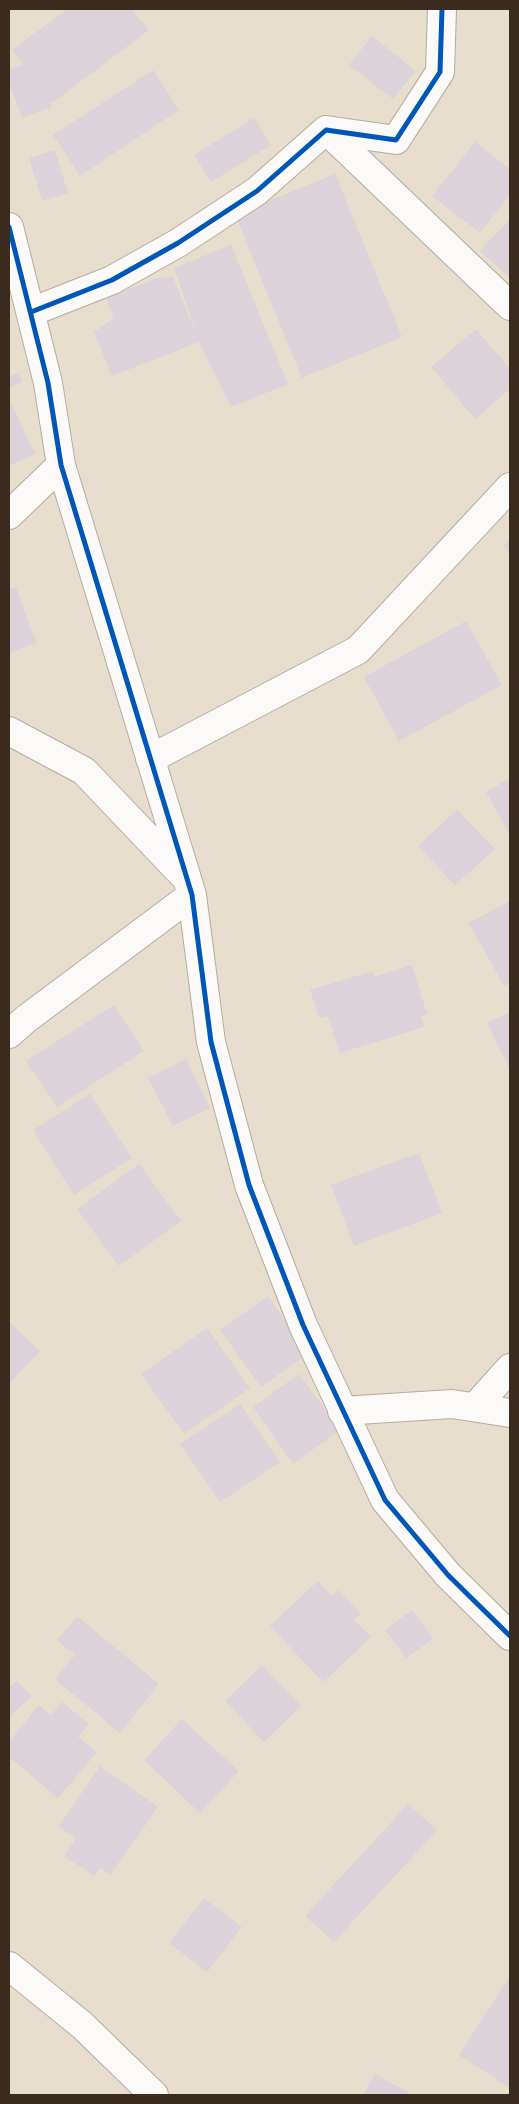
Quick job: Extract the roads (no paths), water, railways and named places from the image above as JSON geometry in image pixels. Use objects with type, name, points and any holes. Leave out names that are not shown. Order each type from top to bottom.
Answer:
[{"type":"street","points":[[31,312],[112,280],[178,243],[257,191],[326,130],[396,140],[440,72],[442,9]]},
{"type":"street","points":[[326,130],[510,306]]},
{"type":"street","points":[[9,227],[48,383],[61,465],[189,887],[211,1042],[250,1185],[303,1325],[385,1500],[448,1575],[510,1636]]},
{"type":"street","points":[[9,516],[61,465]]},
{"type":"street","points":[[150,759],[358,650],[510,487]]},
{"type":"street","points":[[9,731],[84,771],[189,887]]},
{"type":"street","points":[[9,1034],[189,887]]},
{"type":"street","points":[[475,1407],[510,1368]]},
{"type":"street","points":[[342,1411],[452,1404],[510,1413]]},
{"type":"street","points":[[9,1966],[82,2025],[154,2095]]}]
